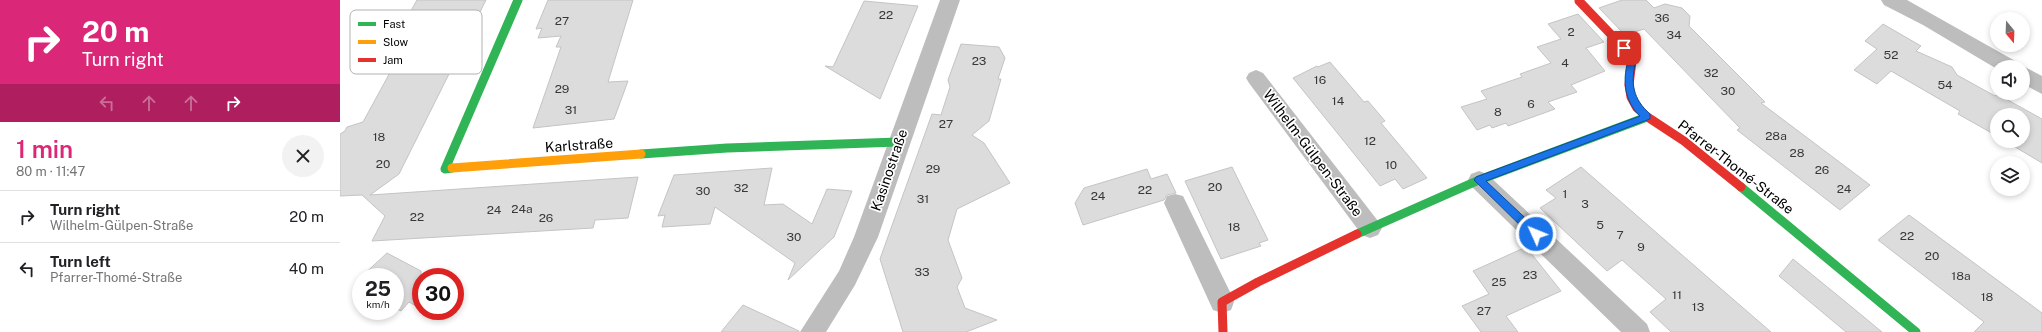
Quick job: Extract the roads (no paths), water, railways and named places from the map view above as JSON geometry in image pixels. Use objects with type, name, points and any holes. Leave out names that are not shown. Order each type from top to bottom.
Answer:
[{"type":"street","name":"Karlstraße","points":[[518,0],[445,170],[727,148],[898,142]]},
{"type":"street","name":"Kasinostraße","points":[[812,332],[848,278],[866,238],[898,142],[950,0]]},
{"type":"street","points":[[1891,0],[1930,20],[1998,60]]},
{"type":"street","name":"Pfarrer-Thomé-Straße","points":[[1579,1],[1624,48],[1632,61],[1628,76],[1631,93],[1637,108],[1647,117],[1693,149],[1916,332]]},
{"type":"street","name":"Wilhelm-Gülpen-Straße","points":[[1256,78],[1370,228]]},
{"type":"street","points":[[2030,78],[2042,86]]},
{"type":"street","name":"Wilhelm-Gülpen-Straße","points":[[1222,302],[1258,282],[1370,228],[1479,180],[1647,117]]},
{"type":"street","points":[[1479,180],[1638,332]]},
{"type":"street","points":[[1175,203],[1222,302],[1223,332]]}]
